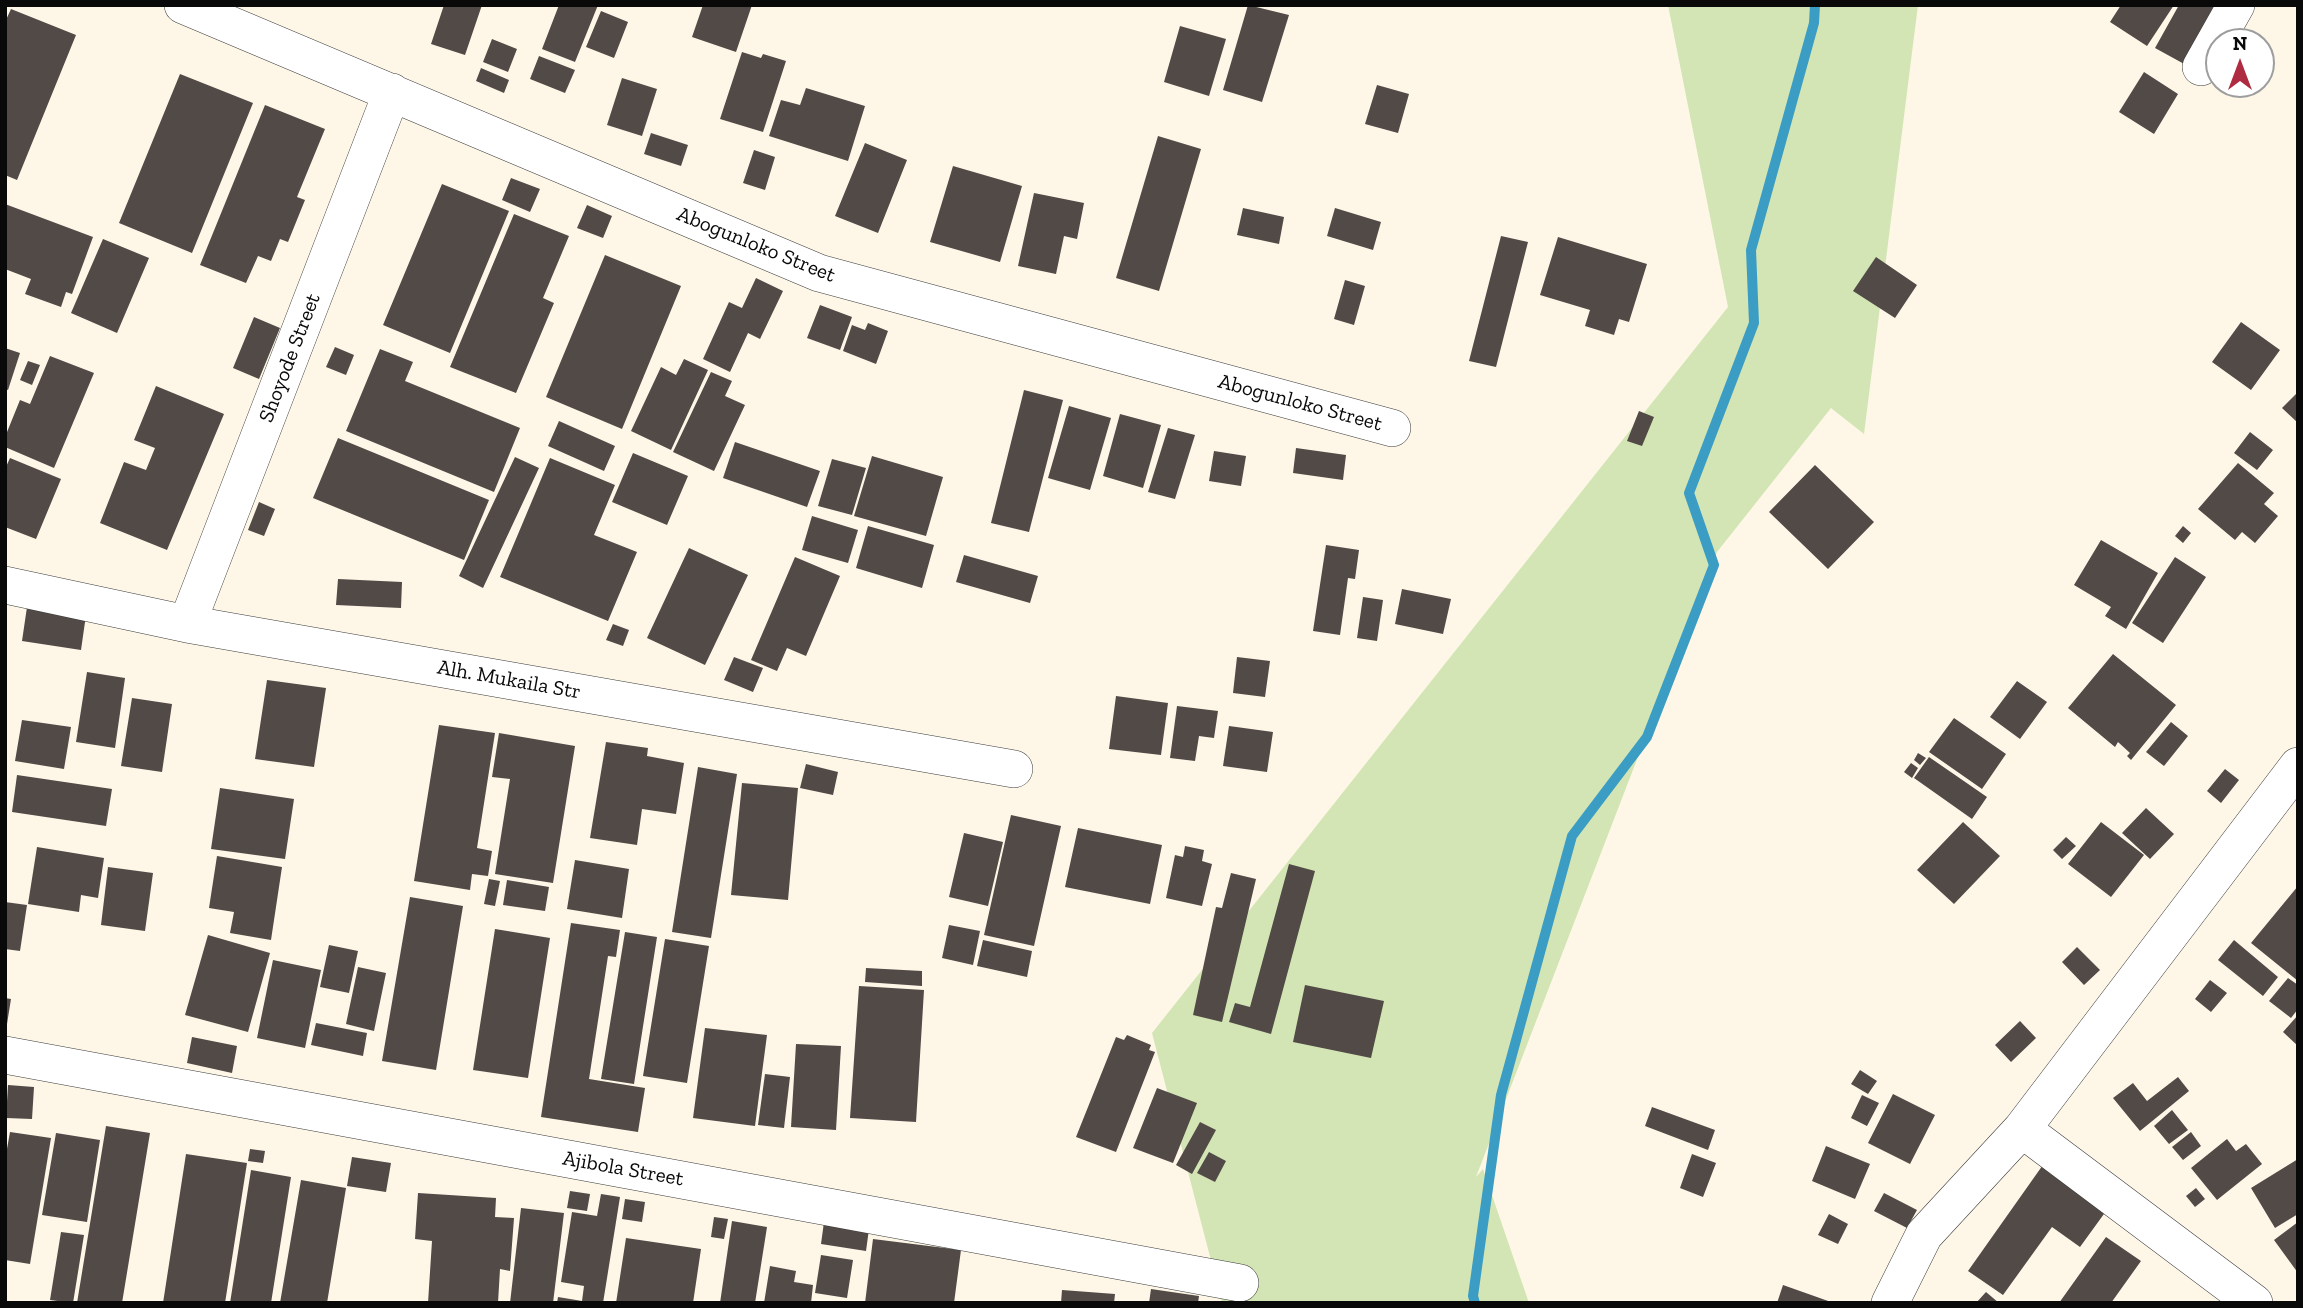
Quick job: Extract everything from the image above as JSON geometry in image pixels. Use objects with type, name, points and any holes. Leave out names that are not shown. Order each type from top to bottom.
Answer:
[{"type":"street","name":"Abogunloko Street","points":[[183,5],[819,274],[1392,428]]},
{"type":"street","points":[[2201,67],[2236,5]]},
{"type":"street","name":"Shoyode Street","points":[[187,624],[392,92]]},
{"type":"street","name":"Alh. Mukaila Str","points":[[5,585],[187,624],[1014,769]]},
{"type":"street","points":[[1890,1303],[1924,1235],[2022,1129],[2292,784]]},
{"type":"street","name":"Ajibola Street","points":[[5,1055],[1240,1283]]},
{"type":"street","points":[[2022,1129],[2254,1303]]},
{"type":"green space","points":[[1668,5],[1918,5],[1864,434],[1831,408],[1717,552],[1476,1177],[1483,1169],[1529,1303],[1222,1303],[1152,1033],[1728,307]]},
{"type":"building","points":[[444,5],[482,5],[465,55],[431,44]]},
{"type":"building","points":[[559,5],[598,5],[575,62],[542,49]]},
{"type":"building","points":[[703,5],[752,5],[736,52],[692,37]]},
{"type":"building","points":[[1248,5],[1289,15],[1262,102],[1223,90]]},
{"type":"building","points":[[2121,5],[2174,5],[2147,46],[2110,22]]},
{"type":"building","points":[[2179,5],[2218,5],[2186,65],[2155,48]]},
{"type":"building","points":[[11,9],[76,35],[17,180],[5,175],[5,22]]},
{"type":"building","points":[[601,11],[628,22],[614,58],[586,47]]},
{"type":"building","points":[[1180,26],[1226,39],[1209,96],[1164,82]]},
{"type":"building","points":[[492,39],[517,49],[508,72],[483,62]]},
{"type":"building","points":[[742,52],[761,58],[763,54],[786,61],[763,132],[720,119]]},
{"type":"building","points":[[539,56],[575,70],[565,93],[530,79]]},
{"type":"building","points":[[481,68],[509,80],[504,93],[476,81]]},
{"type":"building","points":[[2144,72],[2178,94],[2154,134],[2119,112]]},
{"type":"building","points":[[180,74],[253,103],[192,253],[119,223]]},
{"type":"building","points":[[622,78],[657,89],[642,136],[607,125]]},
{"type":"building","points":[[1377,85],[1409,94],[1398,133],[1365,124]]},
{"type":"building","points":[[806,88],[865,106],[848,161],[769,136],[781,100],[800,105]]},
{"type":"building","points":[[265,105],[325,129],[297,197],[305,200],[288,242],[280,239],[271,261],[258,256],[246,283],[200,265]]},
{"type":"building","points":[[651,133],[688,145],[681,166],[644,154]]},
{"type":"building","points":[[1158,136],[1201,149],[1159,291],[1116,278]]},
{"type":"building","points":[[865,143],[907,160],[878,233],[835,216]]},
{"type":"building","points":[[754,150],[775,157],[765,190],[743,183]]},
{"type":"building","points":[[953,166],[1022,186],[1000,262],[930,242]]},
{"type":"building","points":[[511,178],[540,189],[530,212],[502,200]]},
{"type":"building","points":[[442,184],[509,211],[450,353],[383,325]]},
{"type":"building","points":[[1034,193],[1084,203],[1077,239],[1064,236],[1056,274],[1018,266]]},
{"type":"building","points":[[5,204],[93,237],[72,294],[66,292],[61,307],[25,294],[31,279],[5,269]]},
{"type":"building","points":[[587,205],[612,216],[603,238],[577,228]]},
{"type":"building","points":[[1243,208],[1284,217],[1279,244],[1237,235]]},
{"type":"building","points":[[1335,208],[1381,222],[1373,250],[1327,236]]},
{"type":"building","points":[[514,214],[569,236],[543,298],[554,303],[516,393],[450,367]]},
{"type":"building","points":[[1501,236],[1528,242],[1496,367],[1469,361]]},
{"type":"building","points":[[1558,237],[1647,264],[1629,322],[1619,319],[1614,335],[1585,326],[1590,310],[1540,295]]},
{"type":"building","points":[[103,239],[149,258],[117,333],[71,313]]},
{"type":"building","points":[[605,255],[681,286],[622,429],[546,397]]},
{"type":"building","points":[[1876,257],[1917,285],[1895,318],[1853,291]]},
{"type":"building","points":[[756,278],[783,291],[760,339],[748,333],[730,372],[703,359],[729,302],[742,308]]},
{"type":"building","points":[[1345,280],[1365,286],[1354,325],[1334,319]]},
{"type":"building","points":[[820,305],[852,317],[840,350],[807,338]]},
{"type":"building","points":[[254,317],[280,328],[259,379],[233,368]]},
{"type":"building","points":[[2241,322],[2280,350],[2251,390],[2212,362]]},
{"type":"building","points":[[868,323],[888,331],[876,364],[843,351],[852,325],[865,330]]},
{"type":"building","points":[[335,347],[354,355],[346,375],[326,367]]},
{"type":"building","points":[[5,348],[20,353],[8,390],[5,389]]},
{"type":"building","points":[[380,349],[413,362],[405,381],[520,428],[494,492],[346,431]]},
{"type":"building","points":[[50,356],[94,373],[54,468],[5,447],[5,437],[20,400],[30,404]]},
{"type":"building","points":[[684,359],[708,370],[671,450],[631,431],[661,367],[676,375]]},
{"type":"building","points":[[28,361],[40,365],[32,385],[20,380]]},
{"type":"building","points":[[711,372],[732,381],[725,396],[745,405],[714,471],[673,452]]},
{"type":"building","points":[[156,386],[224,414],[167,550],[100,523],[124,462],[146,470],[155,448],[134,440]]},
{"type":"building","points":[[1024,390],[1063,400],[1029,532],[991,523]]},
{"type":"building","points":[[2298,392],[2298,423],[2282,408]]},
{"type":"building","points":[[1069,406],[1111,418],[1090,490],[1048,478]]},
{"type":"building","points":[[1639,411],[1654,417],[1642,446],[1627,441]]},
{"type":"building","points":[[1120,414],[1161,425],[1143,488],[1103,476]]},
{"type":"building","points":[[559,421],[615,446],[604,471],[548,446]]},
{"type":"building","points":[[1168,428],[1195,435],[1175,499],[1148,492]]},
{"type":"building","points":[[2250,432],[2273,450],[2257,470],[2234,453]]},
{"type":"building","points":[[338,438],[489,500],[464,560],[313,498]]},
{"type":"building","points":[[735,442],[820,471],[807,507],[723,478]]},
{"type":"building","points":[[1296,448],[1346,455],[1343,480],[1293,473]]},
{"type":"building","points":[[1214,451],[1246,456],[1241,486],[1209,481]]},
{"type":"building","points":[[633,453],[688,476],[667,525],[612,502]]},
{"type":"building","points":[[872,456],[943,477],[926,536],[854,516]]},
{"type":"building","points":[[515,457],[539,468],[483,588],[459,576]]},
{"type":"building","points":[[10,458],[61,479],[36,539],[5,527],[5,469]]},
{"type":"building","points":[[550,458],[615,485],[594,535],[637,552],[608,621],[500,577]]},
{"type":"building","points":[[832,459],[866,468],[852,515],[818,506]]},
{"type":"building","points":[[2238,463],[2274,493],[2264,504],[2278,516],[2255,543],[2242,532],[2235,540],[2198,509]]},
{"type":"building","points":[[1815,465],[1874,522],[1828,569],[1769,512]]},
{"type":"building","points":[[259,502],[275,509],[264,536],[248,530]]},
{"type":"building","points":[[812,516],[858,530],[848,563],[802,550]]},
{"type":"building","points":[[868,526],[934,545],[922,588],[856,568]]},
{"type":"building","points":[[2183,526],[2191,533],[2183,543],[2175,536]]},
{"type":"building","points":[[2101,540],[2158,573],[2126,629],[2105,616],[2111,607],[2074,585]]},
{"type":"building","points":[[1326,545],[1359,550],[1355,579],[1348,578],[1340,635],[1313,631]]},
{"type":"building","points":[[689,548],[748,575],[705,665],[647,638]]},
{"type":"building","points":[[964,555],[1038,576],[1030,603],[956,582]]},
{"type":"building","points":[[795,557],[840,576],[806,656],[787,648],[777,671],[751,660]]},
{"type":"building","points":[[2175,557],[2206,577],[2163,643],[2132,623]]},
{"type":"building","points":[[338,579],[402,582],[401,608],[336,605]]},
{"type":"building","points":[[1402,589],[1451,599],[1443,634],[1395,624]]},
{"type":"building","points":[[1363,597],[1383,600],[1377,641],[1357,638]]},
{"type":"building","points":[[27,607],[86,615],[81,650],[22,641]]},
{"type":"building","points":[[613,624],[629,630],[623,646],[606,640]]},
{"type":"building","points":[[2113,654],[2176,705],[2131,760],[2127,756],[2130,753],[2118,742],[2115,747],[2068,708]]},
{"type":"building","points":[[734,657],[763,668],[753,692],[724,680]]},
{"type":"building","points":[[1237,657],[1270,661],[1265,697],[1233,693]]},
{"type":"building","points":[[87,672],[125,678],[115,748],[76,742]]},
{"type":"building","points":[[267,680],[326,688],[314,767],[255,759]]},
{"type":"building","points":[[2017,681],[2047,702],[2020,739],[1990,717]]},
{"type":"building","points":[[1116,696],[1168,703],[1161,755],[1109,749]]},
{"type":"building","points":[[132,698],[172,704],[162,772],[121,766]]},
{"type":"building","points":[[1177,706],[1218,711],[1214,738],[1199,736],[1195,761],[1170,758]]},
{"type":"building","points":[[1954,718],[2006,754],[1982,789],[1929,752]]},
{"type":"building","points":[[22,720],[71,727],[64,769],[15,761]]},
{"type":"building","points":[[2171,722],[2188,736],[2164,766],[2146,752]]},
{"type":"building","points":[[439,725],[495,733],[477,848],[492,851],[488,876],[472,874],[470,890],[414,881]]},
{"type":"building","points":[[1229,726],[1273,732],[1267,772],[1223,766]]},
{"type":"building","points":[[499,733],[575,746],[553,883],[495,874],[510,779],[492,777]]},
{"type":"building","points":[[606,742],[648,748],[647,756],[684,763],[676,814],[642,809],[637,845],[590,838]]},
{"type":"building","points":[[1918,753],[1926,758],[1920,765],[1914,760]]},
{"type":"building","points":[[1929,757],[1987,797],[1972,819],[1914,778]]},
{"type":"building","points":[[1911,763],[1918,768],[1912,778],[1904,772]]},
{"type":"building","points":[[806,764],[838,772],[833,795],[800,788]]},
{"type":"building","points":[[698,767],[737,774],[711,938],[672,932]]},
{"type":"building","points":[[2225,769],[2239,780],[2221,803],[2207,791]]},
{"type":"building","points":[[17,775],[112,789],[106,826],[12,812]]},
{"type":"building","points":[[742,783],[798,788],[788,900],[731,895]]},
{"type":"building","points":[[220,788],[294,799],[285,859],[211,849]]},
{"type":"building","points":[[2146,808],[2174,834],[2150,859],[2122,833]]},
{"type":"building","points":[[1011,815],[1061,826],[1034,946],[984,935]]},
{"type":"building","points":[[1963,822],[2000,856],[1954,904],[1917,870]]},
{"type":"building","points":[[2101,822],[2144,855],[2111,897],[2068,864]]},
{"type":"building","points":[[1078,828],[1162,845],[1150,904],[1065,887]]},
{"type":"building","points":[[964,833],[1003,842],[988,906],[949,897]]},
{"type":"building","points":[[2066,837],[2076,846],[2062,859],[2053,850]]},
{"type":"building","points":[[1185,846],[1204,850],[1202,861],[1212,864],[1202,906],[1166,898],[1175,855],[1183,857]]},
{"type":"building","points":[[37,847],[104,858],[98,898],[81,895],[79,912],[28,904]]},
{"type":"building","points":[[217,856],[282,867],[271,940],[230,933],[234,912],[209,908]]},
{"type":"building","points":[[575,860],[629,869],[622,918],[567,909]]},
{"type":"building","points":[[1289,864],[1315,871],[1271,1034],[1229,1022],[1235,1003],[1250,1007]]},
{"type":"building","points":[[108,867],[153,873],[145,931],[101,925]]},
{"type":"building","points":[[1231,873],[1256,879],[1222,1022],[1193,1015],[1216,907],[1222,908]]},
{"type":"building","points":[[489,879],[500,881],[495,906],[484,904]]},
{"type":"building","points":[[507,880],[549,887],[545,911],[503,905]]},
{"type":"building","points":[[2298,886],[2298,981],[2251,943]]},
{"type":"building","points":[[410,897],[463,906],[436,1070],[382,1061]]},
{"type":"building","points":[[5,902],[27,905],[20,951],[5,949]]},
{"type":"building","points":[[571,923],[620,930],[616,957],[608,956],[589,1079],[645,1088],[638,1132],[541,1117]]},
{"type":"building","points":[[949,925],[980,931],[973,965],[942,958]]},
{"type":"building","points":[[495,929],[550,938],[528,1078],[473,1070]]},
{"type":"building","points":[[625,932],[657,937],[634,1084],[601,1079]]},
{"type":"building","points":[[208,935],[270,953],[248,1032],[185,1015]]},
{"type":"building","points":[[665,939],[709,946],[687,1083],[643,1076]]},
{"type":"building","points":[[983,940],[1032,951],[1027,977],[977,966]]},
{"type":"building","points":[[2234,940],[2278,977],[2263,996],[2218,960]]},
{"type":"building","points":[[329,945],[358,951],[349,993],[320,987]]},
{"type":"building","points":[[2077,947],[2100,970],[2084,985],[2062,962]]},
{"type":"building","points":[[273,960],[321,970],[305,1048],[257,1038]]},
{"type":"building","points":[[358,967],[386,973],[374,1031],[346,1024]]},
{"type":"building","points":[[866,968],[922,971],[922,986],[865,982]]},
{"type":"building","points":[[2288,978],[2298,985],[2298,1009],[2291,1018],[2269,1001]]},
{"type":"building","points":[[2210,980],[2227,993],[2211,1012],[2195,999]]},
{"type":"building","points":[[1305,985],[1384,1001],[1371,1058],[1293,1042]]},
{"type":"building","points":[[859,986],[924,990],[916,1122],[850,1118]]},
{"type":"building","points":[[5,998],[11,999],[7,1024],[5,1024]]},
{"type":"building","points":[[2298,1015],[2298,1046],[2283,1032]]},
{"type":"building","points":[[2020,1021],[2036,1038],[2011,1062],[1995,1045]]},
{"type":"building","points":[[316,1023],[367,1033],[363,1056],[311,1045]]},
{"type":"building","points":[[705,1028],[767,1035],[755,1126],[693,1118]]},
{"type":"building","points":[[1127,1035],[1151,1045],[1149,1050],[1155,1052],[1116,1152],[1076,1137],[1116,1037],[1124,1040]]},
{"type":"building","points":[[192,1037],[237,1046],[232,1073],[187,1063]]},
{"type":"building","points":[[796,1044],[841,1046],[836,1130],[791,1127]]},
{"type":"building","points":[[1860,1070],[1877,1081],[1868,1094],[1851,1084]]},
{"type":"building","points":[[765,1074],[790,1077],[784,1128],[758,1125]]},
{"type":"building","points":[[2178,1077],[2189,1091],[2140,1131],[2113,1098],[2133,1083],[2147,1101]]},
{"type":"building","points":[[8,1085],[34,1087],[32,1119],[6,1118]]},
{"type":"building","points":[[1157,1088],[1197,1103],[1173,1163],[1133,1148]]},
{"type":"building","points":[[1893,1094],[1935,1115],[1910,1164],[1868,1143]]},
{"type":"building","points":[[1862,1095],[1879,1103],[1867,1126],[1851,1118]]},
{"type":"building","points":[[1652,1107],[1715,1130],[1708,1150],[1645,1126]]},
{"type":"building","points":[[2172,1110],[2188,1130],[2169,1144],[2154,1126]]},
{"type":"building","points":[[1200,1122],[1216,1130],[1192,1174],[1176,1165]]},
{"type":"building","points":[[106,1126],[150,1133],[122,1303],[77,1303]]},
{"type":"building","points":[[10,1132],[51,1138],[30,1264],[5,1260],[5,1160]]},
{"type":"building","points":[[2191,1132],[2201,1146],[2183,1160],[2172,1147]]},
{"type":"building","points":[[56,1133],[100,1140],[87,1222],[42,1215]]},
{"type":"building","points":[[2227,1139],[2236,1151],[2246,1144],[2262,1164],[2217,1200],[2191,1168]]},
{"type":"building","points":[[1826,1146],[1870,1164],[1855,1199],[1812,1181]]},
{"type":"building","points":[[250,1149],[265,1151],[263,1163],[248,1161]]},
{"type":"building","points":[[1209,1152],[1226,1161],[1215,1182],[1197,1173]]},
{"type":"building","points":[[186,1154],[247,1163],[225,1303],[163,1303]]},
{"type":"building","points":[[1692,1154],[1716,1163],[1703,1197],[1680,1188]]},
{"type":"building","points":[[352,1157],[391,1163],[386,1192],[347,1186]]},
{"type":"building","points":[[2298,1159],[2298,1214],[2275,1228],[2251,1188]]},
{"type":"building","points":[[2045,1162],[2109,1207],[2080,1247],[2052,1227],[2003,1295],[1968,1271]]},
{"type":"building","points":[[251,1170],[291,1177],[271,1303],[230,1303]]},
{"type":"building","points":[[301,1180],[346,1188],[327,1303],[280,1303]]},
{"type":"building","points":[[2196,1188],[2205,1199],[2195,1207],[2186,1196]]},
{"type":"building","points":[[570,1191],[590,1194],[587,1211],[567,1208]]},
{"type":"building","points":[[418,1193],[496,1198],[495,1217],[514,1218],[510,1271],[500,1269],[498,1303],[428,1303],[432,1241],[415,1239]]},
{"type":"building","points":[[1884,1193],[1917,1210],[1907,1228],[1874,1211]]},
{"type":"building","points":[[601,1194],[620,1197],[603,1303],[557,1303],[558,1297],[582,1301],[584,1286],[561,1282],[572,1212],[597,1216]]},
{"type":"building","points":[[625,1199],[645,1202],[642,1222],[622,1219]]},
{"type":"building","points":[[521,1208],[564,1213],[553,1303],[510,1303]]},
{"type":"building","points":[[1829,1214],[1848,1224],[1838,1244],[1818,1235]]},
{"type":"building","points":[[714,1217],[728,1219],[724,1239],[711,1237]]},
{"type":"building","points":[[732,1221],[767,1227],[755,1303],[720,1303]]},
{"type":"building","points":[[824,1222],[869,1229],[866,1251],[821,1244]]},
{"type":"building","points":[[2298,1222],[2298,1273],[2274,1240]]},
{"type":"building","points":[[61,1232],[84,1235],[73,1303],[50,1300]]},
{"type":"building","points":[[2106,1237],[2141,1261],[2111,1303],[2059,1303]]},
{"type":"building","points":[[626,1238],[701,1249],[693,1303],[616,1303]]},
{"type":"building","points":[[873,1239],[961,1250],[954,1303],[865,1303]]},
{"type":"building","points":[[821,1255],[853,1260],[847,1298],[815,1293]]},
{"type":"building","points":[[770,1266],[796,1271],[794,1282],[813,1285],[811,1303],[764,1303]]},
{"type":"building","points":[[1783,1285],[1831,1302],[1831,1303],[1777,1303]]},
{"type":"building","points":[[1151,1289],[1199,1296],[1198,1303],[1149,1303]]},
{"type":"building","points":[[1062,1290],[1115,1294],[1114,1303],[1061,1303]]},
{"type":"building","points":[[1986,1292],[1999,1303],[1976,1303]]},
{"type":"waterway","points":[[1475,1303],[1473,1296],[1501,1095],[1572,836],[1647,737],[1714,565],[1689,493],[1754,323],[1751,250],[1814,23],[1815,5]]}]
